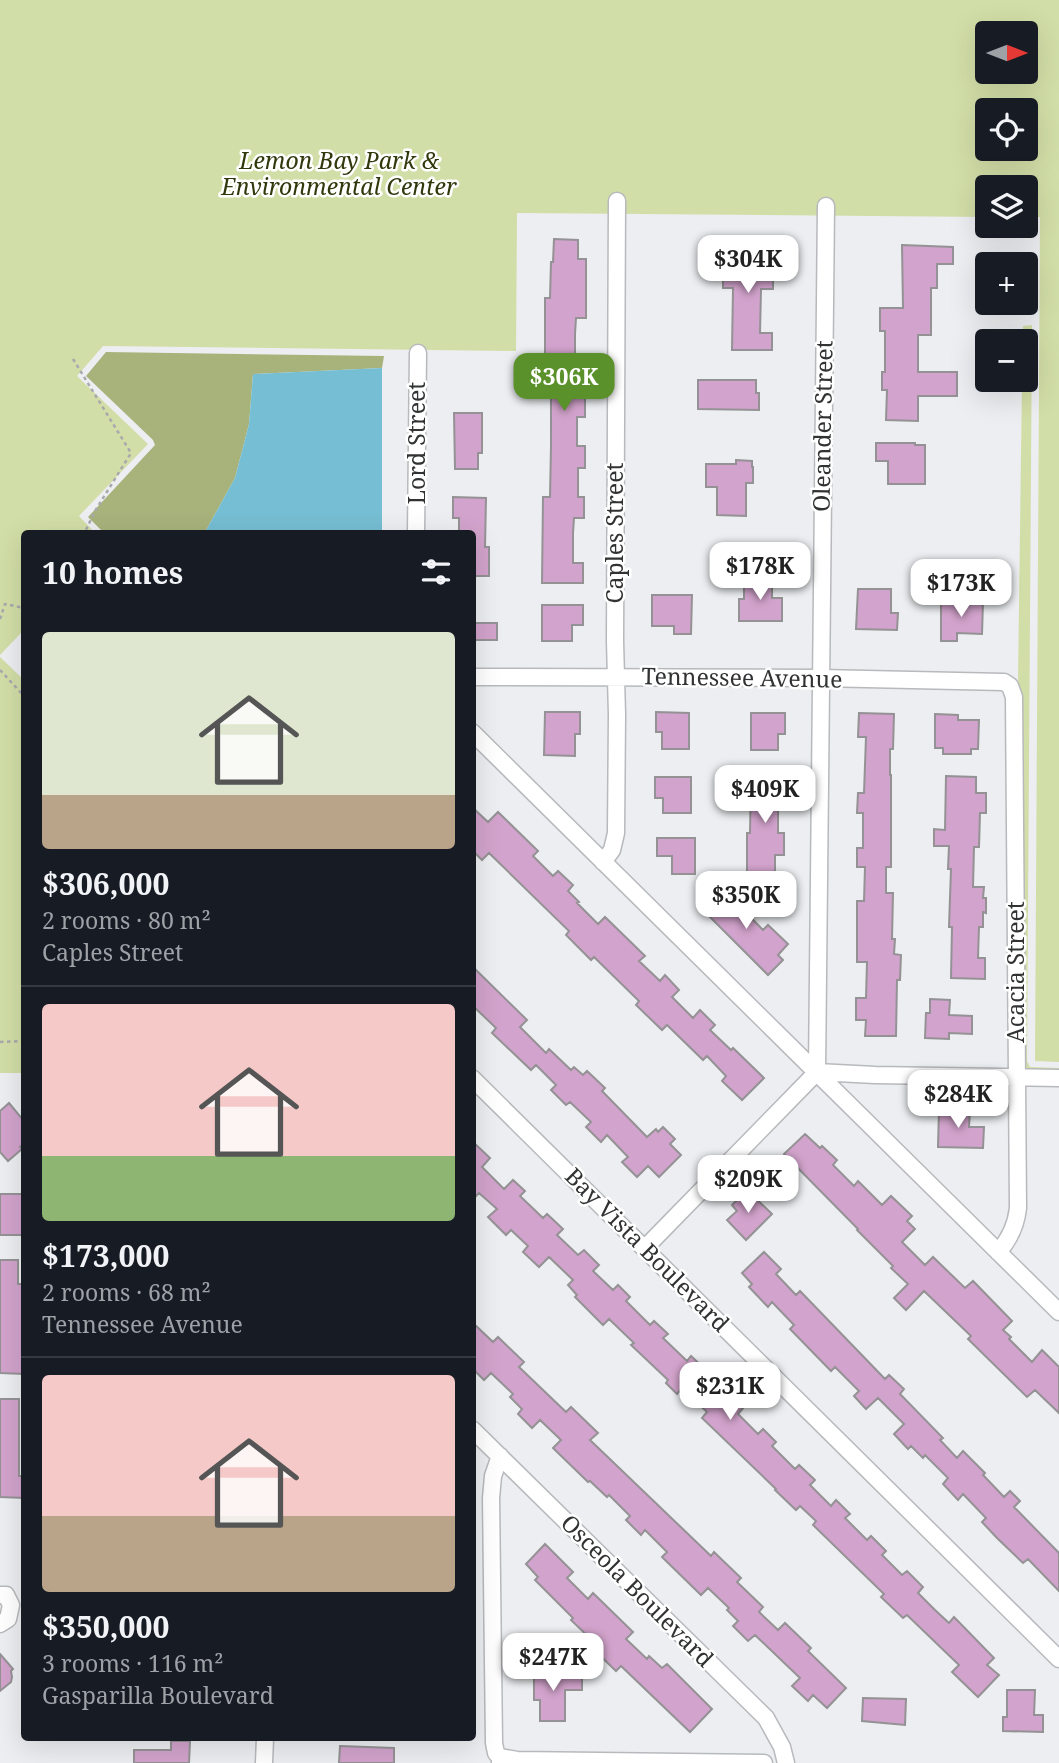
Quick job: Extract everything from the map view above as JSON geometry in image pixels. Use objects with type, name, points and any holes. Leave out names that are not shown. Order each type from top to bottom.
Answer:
[{"type":"street","name":"Caples Street","points":[[603,862],[612,850],[616,833],[617,201]]},
{"type":"street","name":"Oleander Street","points":[[817,1072],[826,206]]},
{"type":"street","name":"Lord Street","points":[[416,530],[418,353]]},
{"type":"street","name":"Tennessee Avenue","points":[[476,677],[820,678],[1004,682],[1010,686]]},
{"type":"street","name":"Acacia Street","points":[[998,1252],[1012,1233],[1018,1208],[1014,697],[1010,686]]},
{"type":"street","points":[[476,736],[1059,1312]]},
{"type":"street","points":[[645,1248],[817,1072],[1059,1078]]},
{"type":"street","name":"Bay Vista Boulevard","points":[[476,1082],[1059,1659]]},
{"type":"street","name":"Osceola Boulevard","points":[[476,1433],[766,1718],[782,1747],[786,1763]]},
{"type":"street","points":[[500,1456],[493,1476],[491,1498],[494,1743],[500,1760],[764,1763]]},
{"type":"street","points":[[0,1595],[6,1595],[10,1605],[8,1619],[0,1625]]},
{"type":"street","points":[[264,1763],[265,1741]]},
{"type":"path","points":[[73,359],[131,453],[95,511],[87,530]]},
{"type":"path","points":[[0,619],[5,604],[21,607]]},
{"type":"path","points":[[0,670],[21,693]]},
{"type":"path","points":[[0,1042],[21,1041]]},
{"type":"green space","name":"Lemon Bay Park & Environmental Center","points":[[0,0],[1059,0],[1059,1062],[1035,1061],[1040,217],[1038,175],[975,175],[975,217],[517,213],[516,351],[103,346],[77,376],[148,444],[79,516],[92,530],[21,530],[21,633],[0,655]]},
{"type":"green space","points":[[1032,325],[1032,329],[1023,329],[1023,326]]},
{"type":"green space","points":[[106,352],[384,356],[382,368],[253,374],[249,424],[235,478],[206,530],[101,530],[88,517],[155,445],[153,440],[86,376]]},
{"type":"green space","points":[[1022,392],[1032,392],[1027,1061],[1030,1067],[1059,1068],[1059,1083],[1018,1082],[1018,680]]},
{"type":"green space","points":[[0,657],[21,677],[21,1073],[0,1073]]},
{"type":"water","points":[[382,368],[382,530],[206,530],[235,478],[249,424],[253,374]]},
{"type":"building","points":[[554,239],[578,240],[578,259],[586,259],[586,318],[576,318],[575,334],[575,363],[585,363],[585,417],[577,417],[577,446],[585,446],[585,468],[578,468],[578,497],[584,497],[584,518],[574,518],[573,533],[573,563],[583,563],[583,583],[542,583],[543,497],[550,497],[551,446],[551,384],[545,384],[545,298],[550,298]]},
{"type":"building","points":[[725,245],[767,247],[769,270],[773,270],[773,289],[761,289],[760,333],[772,333],[772,350],[732,350],[733,288],[723,288]]},
{"type":"building","points":[[902,245],[953,247],[953,264],[937,264],[937,288],[931,288],[931,335],[918,335],[918,372],[957,372],[957,396],[918,396],[918,421],[886,420],[887,390],[882,390],[885,331],[880,331],[880,308],[903,308]]},
{"type":"building","points":[[698,380],[756,380],[759,410],[698,409]]},
{"type":"building","points":[[454,413],[482,413],[482,453],[478,453],[478,469],[455,469]]},
{"type":"building","points":[[876,443],[925,445],[925,484],[888,484],[888,461],[876,461]]},
{"type":"building","points":[[736,460],[752,461],[753,483],[746,483],[746,516],[717,515],[717,487],[706,487],[706,464],[736,464]]},
{"type":"building","points":[[453,497],[486,498],[485,547],[489,547],[489,576],[476,576],[476,530],[459,530],[459,518],[453,518]]},
{"type":"building","points":[[744,579],[772,579],[772,598],[782,598],[782,621],[739,621],[739,599],[744,599]]},
{"type":"building","points":[[858,589],[891,589],[891,613],[898,613],[897,630],[856,629]]},
{"type":"building","points":[[652,595],[692,595],[691,634],[674,634],[674,626],[652,626]]},
{"type":"building","points":[[941,601],[983,602],[982,634],[957,633],[957,641],[941,641]]},
{"type":"building","points":[[542,605],[583,605],[583,625],[572,625],[572,641],[542,641]]},
{"type":"building","points":[[476,623],[497,623],[497,640],[476,640]]},
{"type":"building","points":[[545,712],[580,712],[580,734],[575,734],[575,756],[544,755]]},
{"type":"building","points":[[656,712],[689,713],[689,749],[662,749],[662,732],[656,732]]},
{"type":"building","points":[[751,713],[785,713],[785,734],[778,734],[778,750],[751,750]]},
{"type":"building","points":[[859,713],[894,714],[893,749],[890,749],[891,867],[886,867],[886,893],[893,893],[892,939],[895,939],[894,954],[901,955],[900,980],[897,980],[896,1036],[865,1036],[866,1020],[856,1020],[856,998],[866,998],[867,962],[857,962],[857,901],[864,901],[865,867],[857,867],[857,848],[863,848],[863,813],[857,813],[858,793],[864,793],[866,737],[858,737]]},
{"type":"building","points":[[935,714],[958,715],[958,720],[979,720],[978,749],[971,749],[971,754],[943,754],[943,748],[935,748]]},
{"type":"building","points":[[946,776],[976,777],[976,793],[986,793],[986,813],[980,813],[979,847],[974,847],[973,887],[984,887],[983,898],[986,898],[983,927],[979,927],[978,958],[985,958],[985,979],[951,978],[949,846],[934,846],[934,829],[945,830]]},
{"type":"building","points":[[655,777],[691,777],[691,813],[663,813],[663,798],[655,798]]},
{"type":"building","points":[[751,777],[784,777],[784,798],[778,797],[778,833],[784,833],[784,855],[775,855],[775,873],[747,873]]},
{"type":"building","points":[[476,811],[488,822],[498,812],[538,851],[533,856],[553,876],[558,871],[573,885],[568,891],[598,924],[605,917],[645,956],[639,961],[660,981],[665,975],[679,990],[672,997],[693,1018],[700,1010],[715,1025],[710,1030],[764,1078],[742,1100],[722,1081],[726,1076],[707,1056],[703,1060],[667,1025],[662,1030],[636,1005],[639,1001],[594,957],[591,960],[566,935],[569,931],[489,853],[482,860],[476,854]]},
{"type":"building","points":[[657,838],[695,838],[695,874],[672,874],[672,856],[657,856]]},
{"type":"building","points":[[721,887],[763,930],[768,925],[788,944],[778,955],[783,960],[768,975],[700,907]]},
{"type":"building","points":[[476,970],[527,1020],[520,1027],[546,1053],[549,1049],[571,1070],[574,1067],[583,1075],[587,1071],[605,1088],[602,1091],[647,1137],[663,1127],[675,1139],[670,1144],[681,1155],[659,1177],[648,1166],[637,1177],[622,1162],[628,1157],[607,1135],[601,1142],[586,1127],[591,1122],[570,1102],[566,1105],[551,1090],[556,1085],[536,1065],[531,1070],[492,1033],[496,1028],[476,1009]]},
{"type":"building","points":[[930,999],[950,1000],[949,1015],[972,1016],[972,1034],[949,1033],[949,1039],[925,1038],[926,1013],[930,1013]]},
{"type":"building","points":[[9,1103],[21,1117],[21,1150],[8,1161],[0,1152],[0,1111]]},
{"type":"building","points":[[939,1109],[970,1109],[969,1127],[984,1127],[983,1148],[938,1147]]},
{"type":"building","points":[[805,1134],[837,1160],[833,1165],[854,1186],[858,1181],[882,1205],[891,1196],[912,1216],[907,1221],[915,1229],[902,1242],[925,1265],[933,1257],[965,1288],[973,1281],[1012,1321],[1003,1330],[1032,1362],[1042,1350],[1059,1367],[1059,1413],[1035,1390],[1027,1397],[968,1339],[971,1336],[924,1291],[906,1310],[894,1298],[908,1284],[784,1154]]},
{"type":"building","points":[[476,1145],[490,1158],[482,1167],[504,1189],[513,1180],[525,1191],[520,1196],[543,1218],[547,1214],[563,1229],[557,1235],[578,1255],[584,1250],[599,1265],[593,1271],[613,1290],[618,1285],[630,1297],[626,1301],[650,1325],[654,1321],[668,1334],[663,1338],[687,1361],[691,1356],[708,1372],[704,1376],[724,1395],[727,1392],[743,1408],[738,1414],[758,1434],[763,1429],[776,1442],[772,1446],[795,1469],[799,1465],[815,1480],[810,1485],[831,1506],[836,1500],[850,1514],[845,1518],[867,1540],[871,1536],[886,1551],[882,1555],[902,1575],[907,1571],[923,1587],[918,1593],[935,1610],[949,1623],[954,1617],[994,1658],[987,1665],[999,1675],[978,1697],[952,1672],[959,1665],[907,1615],[903,1618],[881,1597],[884,1594],[813,1525],[816,1521],[800,1506],[796,1510],[702,1418],[707,1412],[682,1388],[677,1394],[666,1383],[668,1380],[631,1345],[634,1343],[609,1319],[603,1325],[575,1297],[577,1295],[568,1285],[573,1280],[549,1257],[539,1267],[523,1252],[528,1246],[511,1230],[506,1235],[488,1217],[497,1209],[479,1193],[476,1196]]},
{"type":"building","points":[[747,1190],[772,1214],[746,1240],[727,1220],[737,1211],[732,1205]]},
{"type":"building","points":[[0,1194],[21,1194],[21,1235],[0,1235]]},
{"type":"building","points":[[764,1252],[781,1269],[776,1274],[796,1295],[800,1291],[885,1379],[889,1375],[904,1389],[900,1394],[943,1438],[940,1440],[957,1458],[963,1451],[1004,1497],[1010,1491],[1020,1501],[1014,1507],[1059,1553],[1059,1591],[1028,1559],[1023,1563],[997,1538],[982,1522],[986,1518],[963,1494],[958,1500],[943,1484],[948,1478],[925,1455],[923,1458],[911,1446],[908,1449],[894,1434],[904,1424],[878,1398],[866,1409],[854,1396],[859,1391],[835,1367],[831,1371],[790,1329],[794,1325],[772,1302],[768,1307],[749,1287],[752,1284],[742,1273]]},
{"type":"building","points":[[0,1260],[18,1260],[18,1284],[21,1284],[21,1374],[0,1373]]},
{"type":"building","points":[[476,1326],[493,1342],[498,1337],[524,1362],[519,1367],[566,1412],[571,1407],[598,1433],[590,1440],[711,1556],[714,1552],[741,1578],[737,1582],[763,1607],[759,1612],[778,1630],[785,1623],[811,1648],[808,1651],[846,1688],[827,1708],[813,1695],[808,1701],[792,1686],[800,1678],[755,1635],[748,1641],[733,1626],[738,1621],[727,1610],[729,1608],[708,1588],[701,1595],[662,1557],[667,1552],[645,1530],[641,1535],[626,1520],[630,1516],[609,1495],[607,1497],[588,1482],[553,1448],[561,1440],[540,1420],[532,1428],[518,1414],[522,1409],[510,1397],[513,1394],[491,1373],[484,1380],[476,1372]]},
{"type":"building","points":[[0,1399],[19,1399],[21,1498],[0,1497]]},
{"type":"building","points":[[545,1544],[573,1572],[567,1578],[588,1599],[593,1593],[633,1632],[626,1639],[647,1659],[649,1656],[662,1668],[667,1664],[712,1709],[690,1732],[621,1666],[616,1671],[591,1647],[595,1643],[535,1580],[538,1577],[526,1564]]},
{"type":"building","points":[[0,1654],[13,1669],[11,1682],[0,1691]]},
{"type":"building","points":[[534,1668],[551,1668],[551,1677],[582,1677],[582,1690],[565,1690],[565,1721],[540,1721],[540,1700],[534,1700]]},
{"type":"building","points":[[1007,1690],[1035,1690],[1034,1715],[1043,1715],[1043,1732],[1003,1731],[1003,1717],[1007,1717]]},
{"type":"building","points":[[863,1698],[906,1699],[905,1725],[862,1721]]},
{"type":"building","points":[[171,1741],[190,1741],[189,1763],[134,1763],[134,1750],[171,1750]]},
{"type":"building","points":[[340,1746],[394,1748],[394,1763],[339,1763]]}]
